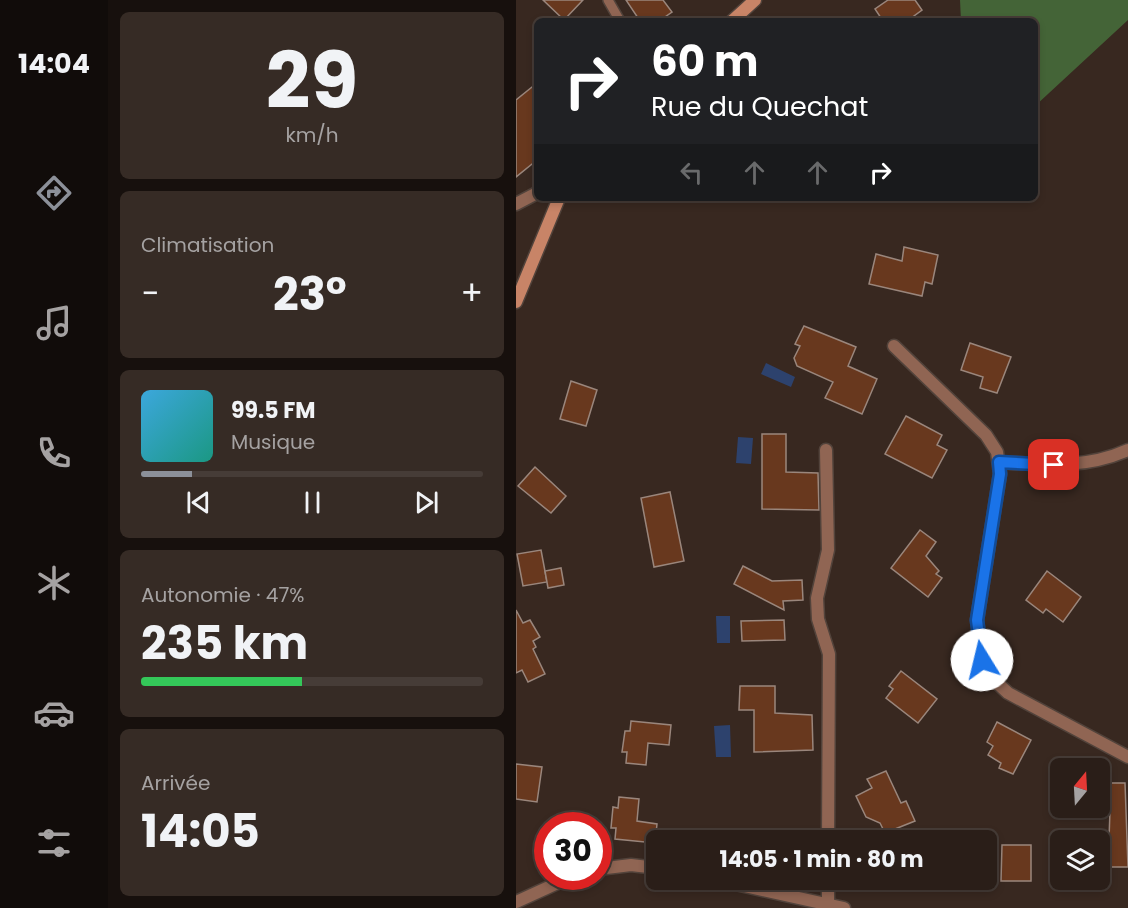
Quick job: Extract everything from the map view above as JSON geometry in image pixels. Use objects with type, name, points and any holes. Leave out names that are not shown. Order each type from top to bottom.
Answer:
[{"type":"street","points":[[735,18],[755,0]]},
{"type":"street","points":[[516,204],[534,195]]},
{"type":"street","points":[[516,302],[558,201]]},
{"type":"street","points":[[894,346],[986,435],[997,452],[1000,474],[977,620],[982,660],[994,680],[1008,693],[1128,757]]},
{"type":"street","points":[[826,450],[828,550],[817,598],[818,619],[829,654],[828,830]]},
{"type":"street","points":[[999,462],[1067,465],[1091,463],[1128,450]]},
{"type":"street","points":[[612,867],[631,865],[646,867]]},
{"type":"street","points":[[516,902],[542,890]]},
{"type":"street","points":[[761,890],[844,908]]},
{"type":"street","points":[[828,890],[828,905]]},
{"type":"lane","points":[[608,0],[618,18]]},
{"type":"green space","points":[[960,0],[1128,0],[1128,20],[1038,103],[1038,18],[961,18]]},
{"type":"water","points":[[766,363],[795,377],[791,387],[761,374]]},
{"type":"water","points":[[738,437],[753,438],[751,464],[736,463]]},
{"type":"water","points":[[716,616],[730,616],[730,643],[717,643]]},
{"type":"water","points":[[730,725],[731,757],[716,757],[714,726]]},
{"type":"building","points":[[543,0],[583,0],[566,18],[562,18]]},
{"type":"building","points":[[626,0],[663,0],[672,12],[663,18],[638,18]]},
{"type":"building","points":[[888,0],[915,0],[922,10],[911,18],[881,18],[875,9]]},
{"type":"building","points":[[534,85],[534,162],[516,177],[516,100]]},
{"type":"building","points":[[904,247],[938,255],[932,284],[925,282],[922,296],[869,284],[876,254],[902,261]]},
{"type":"building","points":[[804,326],[856,347],[848,366],[877,379],[862,414],[825,398],[833,382],[797,366],[794,358],[800,346],[795,344]]},
{"type":"building","points":[[970,343],[1011,357],[997,393],[980,388],[983,377],[961,370]]},
{"type":"building","points":[[571,381],[597,390],[586,426],[560,419]]},
{"type":"building","points":[[906,416],[942,435],[937,445],[947,450],[932,478],[885,454]]},
{"type":"building","points":[[762,434],[786,434],[786,472],[818,473],[819,510],[762,509]]},
{"type":"building","points":[[535,467],[566,496],[551,513],[518,486]]},
{"type":"building","points":[[670,492],[684,561],[654,567],[641,498]]},
{"type":"building","points":[[920,530],[936,542],[926,556],[939,571],[936,574],[942,578],[928,597],[891,568]]},
{"type":"building","points":[[541,550],[547,582],[523,586],[517,554]]},
{"type":"building","points":[[743,566],[772,581],[802,580],[803,600],[783,601],[784,610],[734,584]]},
{"type":"building","points":[[561,568],[564,585],[548,588],[545,571]]},
{"type":"building","points":[[1047,571],[1081,597],[1063,622],[1046,609],[1043,613],[1026,600]]},
{"type":"building","points":[[516,610],[523,623],[530,620],[540,637],[533,641],[536,647],[533,649],[545,674],[528,682],[522,670],[516,673]]},
{"type":"building","points":[[784,620],[785,640],[742,641],[741,621]]},
{"type":"building","points":[[901,671],[937,699],[918,723],[886,698],[893,689],[889,686]]},
{"type":"building","points":[[740,686],[775,686],[775,713],[812,715],[813,750],[754,752],[754,710],[739,710]]},
{"type":"building","points":[[631,721],[671,725],[669,745],[648,743],[646,765],[626,763],[627,752],[622,752],[625,731],[630,731]]},
{"type":"building","points":[[997,722],[1031,740],[1013,774],[999,768],[1001,763],[988,755],[993,746],[987,742]]},
{"type":"building","points":[[516,764],[542,767],[537,802],[516,799]]},
{"type":"building","points":[[886,771],[901,803],[906,801],[915,821],[892,830],[884,830],[880,823],[866,817],[856,796],[872,788],[867,779]]},
{"type":"building","points":[[1111,783],[1125,783],[1128,867],[1110,867]]},
{"type":"building","points":[[619,797],[639,799],[637,821],[657,824],[656,830],[646,830],[646,842],[615,839],[616,828],[612,828],[613,807],[618,808]]},
{"type":"building","points":[[1002,845],[1031,845],[1031,881],[1001,881]]},
{"type":"route","points":[[982,660],[977,635],[977,620],[1000,474],[999,462],[1054,465]]}]
